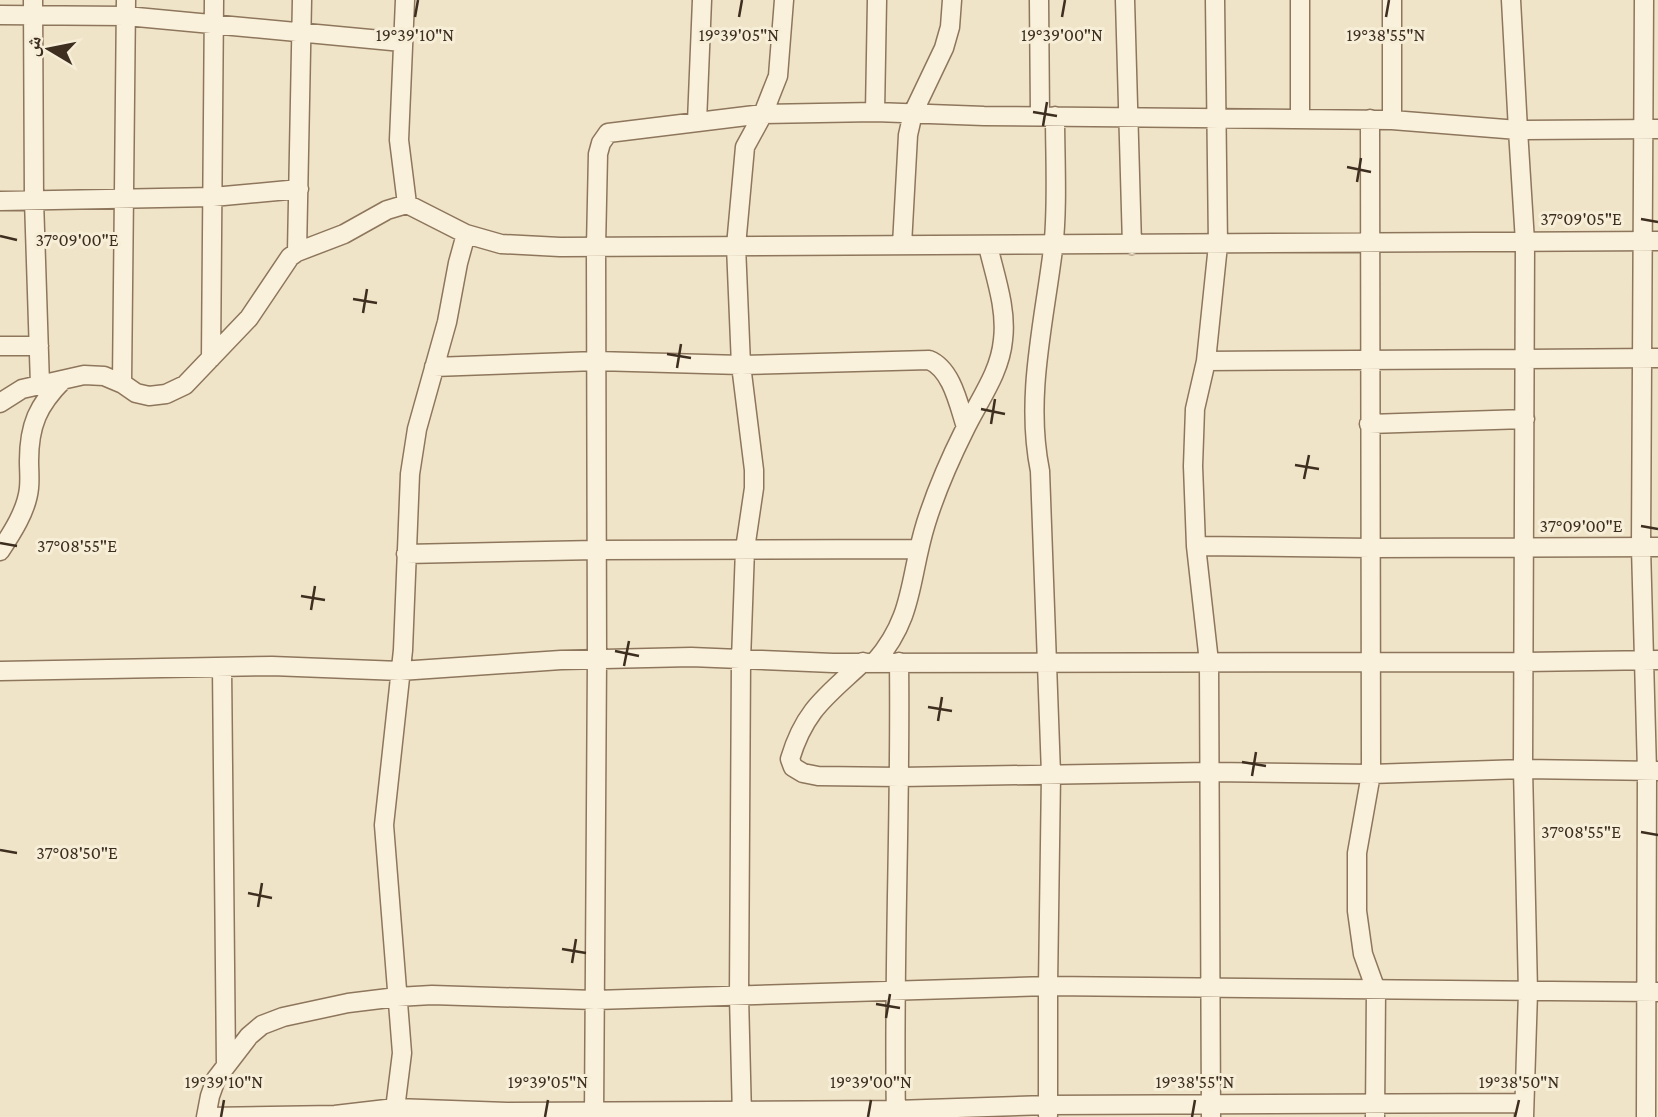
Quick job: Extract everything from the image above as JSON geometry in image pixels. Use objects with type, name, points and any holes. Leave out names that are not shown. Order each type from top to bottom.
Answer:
[{"type":"street","points":[[211,358],[214,0]]},
{"type":"street","points":[[298,252],[302,0]]},
{"type":"street","points":[[405,0],[399,140],[407,204]]},
{"type":"street","points":[[697,122],[702,0]]},
{"type":"street","points":[[742,1114],[741,660],[745,549],[754,470],[741,365],[736,246],[745,147],[763,114],[778,76],[784,0]]},
{"type":"street","points":[[876,112],[877,0]]},
{"type":"street","points":[[902,245],[908,135],[913,113],[944,48],[950,27],[952,0]]},
{"type":"street","points":[[1039,0],[1054,246],[1034,380],[1034,429],[1040,471],[1051,775],[1048,1111]]},
{"type":"street","points":[[1125,0],[1132,246]]},
{"type":"street","points":[[1211,1111],[1209,662],[1196,546],[1193,466],[1195,409],[1206,361],[1218,245],[1215,0]]},
{"type":"street","points":[[1300,0],[1300,117]]},
{"type":"street","points":[[1392,0],[1392,120]]},
{"type":"street","points":[[1511,0],[1525,242],[1523,769],[1528,992],[1524,1110],[896,1114],[395,1113],[207,1117],[216,1079],[262,1024],[348,1003],[397,997],[432,995],[595,1000],[1048,986],[1210,986],[1376,990],[1528,992],[1652,992]]},
{"type":"street","points":[[1644,0],[1650,129],[1652,660],[1652,992],[1646,1117]]},
{"type":"street","points":[[0,15],[33,7],[126,8],[215,24],[402,42]]},
{"type":"street","points":[[33,7],[34,200],[40,385]]},
{"type":"street","points":[[122,383],[126,8]]},
{"type":"street","points":[[594,1114],[596,247],[598,154],[608,133],[763,114],[876,112],[1300,117],[1392,120],[1518,130],[1650,129]]},
{"type":"street","points":[[1370,119],[1371,774],[1357,853],[1357,911],[1363,954],[1376,990],[1375,1111]]},
{"type":"street","points":[[0,201],[213,197],[299,189]]},
{"type":"street","points":[[0,403],[22,389],[84,375],[104,376],[122,383],[136,393],[149,396],[166,394],[185,385],[249,318],[285,263],[298,252],[344,234],[387,210],[407,204],[466,234],[502,244],[596,247],[1650,241]]},
{"type":"street","points":[[395,1113],[402,1053],[384,825],[400,671],[412,457],[417,429],[447,322],[466,234]]},
{"type":"street","points":[[988,246],[1004,323],[1003,343],[995,373],[944,475],[919,549],[901,626],[891,644],[814,708],[804,721],[790,759],[793,767],[811,774],[900,777],[1210,772],[1371,774],[1523,769],[1652,771]]},
{"type":"street","points":[[0,346],[38,346]]},
{"type":"street","points":[[1206,361],[1650,358]]},
{"type":"street","points":[[434,367],[596,361],[741,365],[929,360],[936,363],[953,390],[966,427]]},
{"type":"street","points":[[0,551],[23,509],[29,489],[30,439],[36,416],[46,398],[64,380]]},
{"type":"street","points":[[1369,424],[1525,419]]},
{"type":"street","points":[[1196,546],[1650,547]]},
{"type":"street","points":[[406,554],[596,550],[919,549]]},
{"type":"street","points":[[0,671],[272,666],[400,671],[509,663],[691,657],[869,662],[1652,660]]},
{"type":"street","points":[[896,1114],[899,662]]},
{"type":"street","points":[[222,667],[226,1065]]}]
